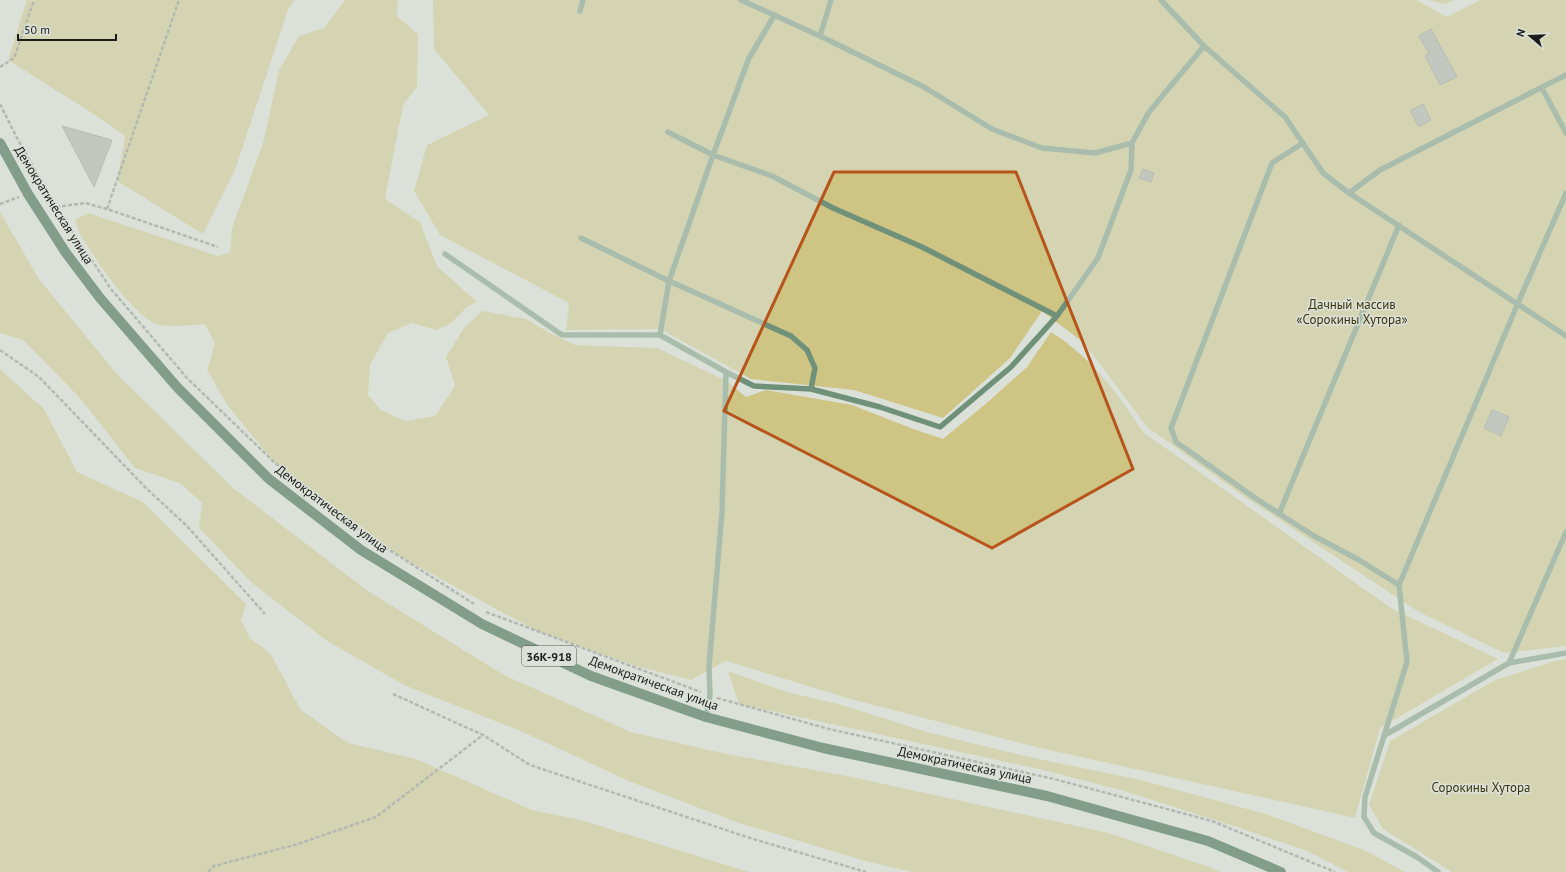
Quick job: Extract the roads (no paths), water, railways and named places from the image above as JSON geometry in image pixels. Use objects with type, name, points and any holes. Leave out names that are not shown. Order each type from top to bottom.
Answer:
[{"type":"main road","name":"Демократическая улица","points":[[0,143],[28,194],[66,253],[100,298],[177,387],[269,479],[361,550],[482,624],[591,676],[706,718],[824,748],[1047,796],[1208,841],[1281,872]]},
{"type":"lane","points":[[580,11],[583,0]]},
{"type":"lane","points":[[741,0],[820,36],[924,87],[992,129],[1042,148],[1096,153],[1132,143]]},
{"type":"lane","points":[[820,36],[831,0]]},
{"type":"lane","points":[[1161,0],[1204,46],[1285,117],[1323,173],[1349,193],[1566,336]]},
{"type":"lane","points":[[660,335],[669,281],[713,155],[749,58],[774,16]]},
{"type":"lane","points":[[445,254],[562,335],[660,335],[754,386],[811,389],[880,408],[940,427],[1011,368],[1057,316],[1098,258],[1131,170],[1132,143],[1149,112],[1204,46]]},
{"type":"lane","points":[[1349,193],[1380,170],[1566,75]]},
{"type":"lane","points":[[1542,88],[1566,133]]},
{"type":"lane","points":[[668,132],[713,155],[772,176],[833,208],[922,247],[1057,316]]},
{"type":"lane","points":[[1303,143],[1272,163],[1171,428],[1176,442],[1228,479],[1314,536],[1359,560],[1399,585]]},
{"type":"lane","points":[[1438,872],[1374,833],[1364,816],[1366,797],[1407,662],[1399,585],[1566,193]]},
{"type":"lane","points":[[1279,514],[1399,225]]},
{"type":"lane","points":[[581,238],[669,281],[791,336],[807,350],[814,368],[811,389]]},
{"type":"lane","points":[[706,718],[710,696],[709,666],[722,512],[726,372]]},
{"type":"lane","points":[[1509,663],[1566,532]]},
{"type":"lane","points":[[1386,735],[1509,663],[1566,653]]},
{"type":"park label","name":"Дачный массив «Сорокины Хутора»","points":[[1352,312]]},
{"type":"park label","name":"Сорокины Хутора","points":[[1481,787]]}]
